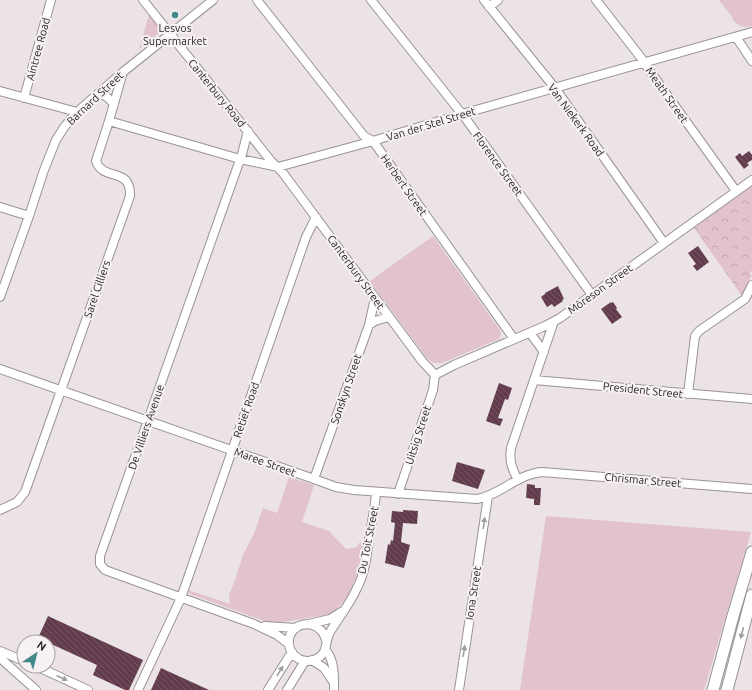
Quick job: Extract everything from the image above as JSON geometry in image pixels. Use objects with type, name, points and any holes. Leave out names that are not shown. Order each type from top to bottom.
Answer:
[{"type":"main road","points":[[713,690],[752,552]]},
{"type":"main road","points":[[727,690],[752,595]]},
{"type":"street","name":"Aintree Road","points":[[24,98],[51,0]]},
{"type":"street","name":"Canterbury Road","points":[[143,0],[278,167]]},
{"type":"street","name":"Barnard Street","points":[[0,297],[44,170],[56,140],[77,112],[123,72],[213,0]]},
{"type":"street","name":"Herbert Street","points":[[257,0],[364,136],[373,141],[514,339]]},
{"type":"street","name":"Florence Street","points":[[371,0],[462,114],[592,295]]},
{"type":"street","name":"Van Niekerk Road","points":[[484,0],[555,88],[664,243]]},
{"type":"street","points":[[489,7],[498,0]]},
{"type":"street","name":"Meath Street","points":[[596,0],[645,63],[736,191]]},
{"type":"street","name":"Van der Stel Street","points":[[109,121],[240,159],[278,167],[752,32]]},
{"type":"street","points":[[736,37],[752,61]]},
{"type":"street","name":"Sarel Cilliers","points":[[0,510],[17,502],[25,492],[130,196],[130,188],[127,182],[123,178],[99,168],[96,161],[123,72]]},
{"type":"street","points":[[0,91],[77,112]]},
{"type":"street","points":[[99,93],[107,97],[114,104]]},
{"type":"street","name":"De Villiers Avenue","points":[[248,131],[240,159],[100,556],[100,562],[104,570],[254,624],[277,635],[289,644]]},
{"type":"street","name":"Canterbury Street","points":[[278,167],[422,362],[435,375]]},
{"type":"street","name":"Môreson Street","points":[[435,375],[454,365],[530,333],[554,321],[752,180]]},
{"type":"street","points":[[0,207],[29,216]]},
{"type":"street","name":"Retief Road","points":[[138,690],[181,598],[306,237],[316,218]]},
{"type":"street","points":[[688,394],[694,336],[745,299],[752,285]]},
{"type":"street","name":"Sonskyn Street","points":[[314,480],[369,325],[375,298]]},
{"type":"street","points":[[369,325],[372,319],[383,309]]},
{"type":"street","points":[[369,325],[375,321],[389,317]]},
{"type":"street","points":[[518,480],[511,466],[510,451],[554,321]]},
{"type":"street","points":[[530,333],[544,352]]},
{"type":"street","name":"Maree Street","points":[[0,369],[336,487],[472,500],[488,496],[535,473]]},
{"type":"street","name":"Uitsig Street","points":[[398,494],[433,390],[435,375]]},
{"type":"street","name":"President Street","points":[[534,380],[752,399]]},
{"type":"street","name":"Chrismar Street","points":[[535,473],[546,472],[752,489]]},
{"type":"street","name":"Du Toit Street","points":[[325,644],[356,592],[361,578],[366,558],[376,492]]},
{"type":"street","name":"Iona Street","points":[[458,690],[488,496]]},
{"type":"street","name":"Du Toit Street","points":[[309,624],[330,619],[345,609]]},
{"type":"street","name":"De Villiers Avenue","points":[[254,624],[280,628],[296,628]]},
{"type":"street","points":[[303,624],[309,624],[320,629],[324,634],[325,644],[332,660],[334,670],[334,686],[324,668],[309,661],[299,659],[292,652],[289,644],[290,635],[296,628],[303,624]]},
{"type":"street","points":[[287,690],[309,661],[319,657],[325,644]]},
{"type":"street","points":[[0,651],[16,658]]},
{"type":"street","points":[[268,690],[292,652]]},
{"type":"street","points":[[2,663],[36,690]]},
{"type":"street","points":[[53,674],[88,690]]},
{"type":"green space","points":[[719,0],[752,0],[752,26],[743,27],[736,23]]},
{"type":"green space","points":[[149,15],[162,31],[139,49]]},
{"type":"green space","points":[[752,186],[752,270],[750,274],[752,275],[742,296],[694,228]]},
{"type":"green space","points":[[433,236],[500,330],[501,334],[499,339],[442,363],[433,363],[426,357],[370,281]]},
{"type":"green space","points":[[289,477],[314,485],[302,522],[329,531],[346,549],[357,547],[360,542],[365,543],[354,584],[343,602],[337,609],[328,615],[270,623],[190,594],[188,590],[230,604],[229,595],[243,555],[255,531],[263,508],[277,513]]},
{"type":"green space","points":[[546,516],[751,532],[704,690],[520,690]]},
{"type":"building","points":[[749,151],[752,155],[752,160],[747,163],[749,165],[744,169],[735,157],[740,153],[742,156]]},
{"type":"building","points":[[698,246],[709,262],[697,271],[693,266],[696,264],[688,253]]},
{"type":"building","points":[[558,286],[564,299],[562,300],[563,301],[554,307],[552,304],[547,307],[541,297]]},
{"type":"building","points":[[613,302],[622,317],[612,324],[601,309]]},
{"type":"building","points":[[499,383],[512,388],[508,400],[505,399],[498,418],[503,419],[500,426],[486,421]]},
{"type":"building","points":[[457,462],[485,470],[478,489],[452,481]]},
{"type":"building","points":[[527,484],[535,485],[535,488],[541,488],[540,505],[534,505],[534,499],[526,498]]},
{"type":"building","points":[[403,510],[418,511],[417,524],[403,523],[401,542],[410,545],[404,568],[385,563],[388,544],[390,545],[391,540],[393,541],[395,523],[391,522],[392,511],[403,512]]},
{"type":"building","points":[[48,616],[143,660],[129,690],[125,690],[93,675],[97,665],[56,646],[56,634],[40,634]]},
{"type":"building","points":[[161,668],[209,690],[151,690]]},
{"type":"place","name":"Lesvos Supermarket","points":[[175,15]]}]
